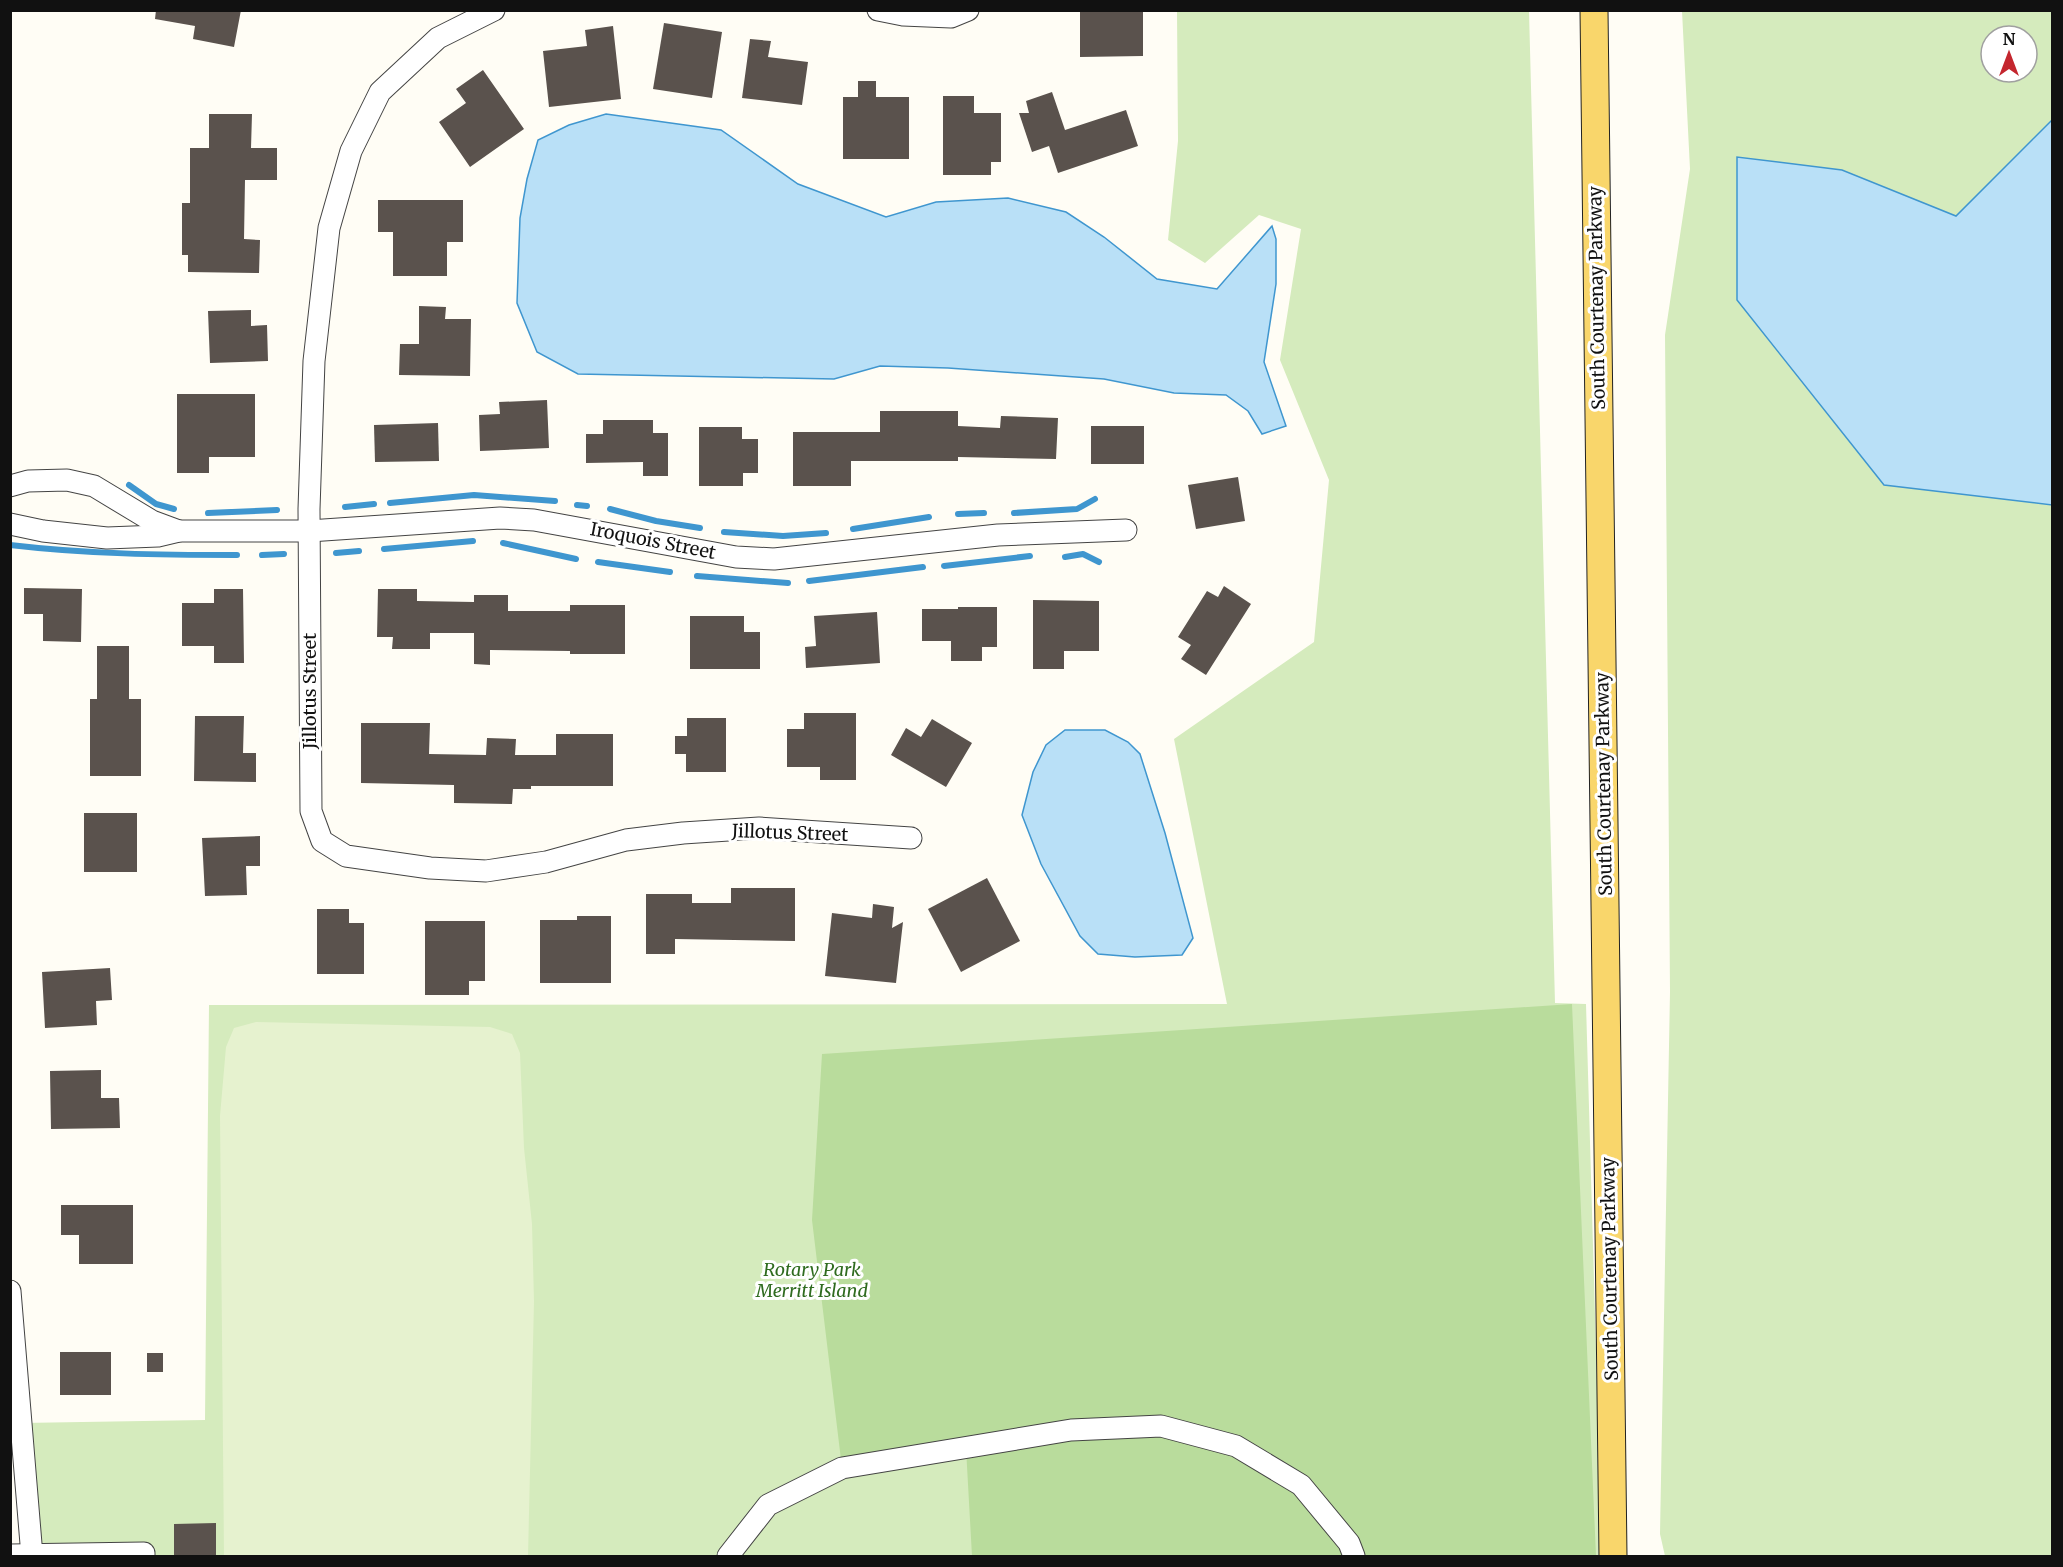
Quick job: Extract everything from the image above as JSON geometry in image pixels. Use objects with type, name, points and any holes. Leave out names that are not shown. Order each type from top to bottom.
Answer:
[{"type":"main road","name":"South Courtenay Parkway","points":[[1594,10],[1613,1557]]},
{"type":"street","name":"Jillotus Street","points":[[494,10],[438,38],[380,92],[351,151],[329,228],[314,361],[309,531],[311,811],[322,841],[346,856],[430,868],[486,871],[546,862],[626,840],[683,833],[759,828],[911,838]]},
{"type":"street","points":[[878,10],[903,15],[951,17],[968,10]]},
{"type":"street","name":"Iroquois Street","points":[[10,486],[28,481],[67,480],[94,486],[152,521],[179,531]]},
{"type":"street","name":"Iroquois Street","points":[[10,524],[43,531],[107,538],[158,536],[179,531],[309,531],[500,518],[523,519],[736,557],[774,559],[998,535],[1126,530]]},
{"type":"street","points":[[10,1291],[32,1556]]},
{"type":"street","points":[[728,1557],[768,1505],[842,1468],[1071,1430],[1161,1426],[1236,1446],[1301,1485],[1349,1543],[1354,1557]]},
{"type":"street","points":[[10,1555],[144,1554],[144,1557]]},
{"type":"green space","name":"Rotary Park Merritt Island","points":[[1177,11],[1529,11],[1555,1003],[1586,1004],[1602,1556],[35,1556],[21,1423],[205,1420],[209,1005],[1227,1004],[1174,739],[1314,642],[1329,480],[1280,360],[1301,229],[1259,215],[1205,263],[1168,240],[1178,141]]},
{"type":"green space","points":[[1682,11],[2052,11],[2052,1556],[1665,1556],[1660,1534],[1670,992],[1665,335],[1690,169]]},
{"type":"green space","points":[[1572,1004],[1596,1556],[972,1556],[966,1448],[842,1468],[812,1220],[822,1054]]},
{"type":"green space","points":[[256,1022],[490,1027],[512,1034],[520,1053],[524,1148],[532,1224],[534,1301],[528,1556],[224,1556],[220,1116],[226,1047],[234,1028]]},
{"type":"water","points":[[606,114],[721,130],[798,184],[886,217],[936,202],[1008,198],[1066,212],[1104,237],[1157,279],[1217,289],[1272,226],[1276,239],[1276,284],[1264,362],[1286,426],[1262,434],[1248,411],[1226,395],[1174,393],[1104,379],[948,368],[880,366],[834,379],[578,374],[537,352],[517,303],[520,218],[527,179],[538,140],[569,125]]},
{"type":"water","points":[[2052,120],[2052,505],[1884,485],[1737,300],[1737,157],[1842,170],[1956,216]]},
{"type":"water","points":[[1065,730],[1105,730],[1128,742],[1140,754],[1165,833],[1193,938],[1182,955],[1135,957],[1098,954],[1080,936],[1041,864],[1022,815],[1033,772],[1046,745]]},
{"type":"building","points":[[156,10],[241,10],[234,47],[193,39],[195,26],[155,19]]},
{"type":"building","points":[[1080,10],[1143,10],[1143,56],[1080,57]]},
{"type":"building","points":[[664,23],[722,32],[712,98],[653,89]]},
{"type":"building","points":[[613,26],[621,99],[549,107],[543,51],[587,46],[585,30]]},
{"type":"building","points":[[750,39],[771,41],[768,57],[808,62],[802,105],[742,98]]},
{"type":"building","points":[[483,70],[524,129],[470,167],[439,122],[466,103],[456,89]]},
{"type":"building","points":[[858,81],[876,81],[876,97],[909,97],[909,159],[843,159],[843,97],[858,97]]},
{"type":"building","points":[[1052,92],[1065,130],[1126,110],[1138,146],[1058,173],[1049,146],[1032,152],[1019,113],[1029,113],[1026,101]]},
{"type":"building","points":[[943,96],[974,96],[974,113],[1001,113],[1001,162],[991,162],[991,175],[943,175]]},
{"type":"building","points":[[209,114],[252,114],[251,148],[277,148],[277,180],[245,180],[244,239],[260,240],[259,273],[188,272],[188,255],[182,255],[182,203],[190,203],[190,148],[209,148]]},
{"type":"building","points":[[378,200],[463,200],[463,242],[447,242],[447,276],[393,276],[393,232],[378,232]]},
{"type":"building","points":[[419,306],[446,307],[445,319],[471,319],[470,376],[399,375],[400,344],[419,344]]},
{"type":"building","points":[[251,310],[251,326],[267,325],[268,361],[210,363],[208,311]]},
{"type":"building","points":[[177,394],[255,394],[255,457],[209,457],[209,473],[177,473]]},
{"type":"building","points":[[547,400],[549,448],[480,451],[479,415],[500,414],[499,402]]},
{"type":"building","points":[[880,411],[958,411],[958,426],[1000,428],[1001,416],[1058,418],[1056,459],[958,457],[958,461],[851,461],[851,486],[793,486],[793,432],[880,432]]},
{"type":"building","points":[[603,420],[653,420],[653,433],[668,433],[668,476],[643,476],[643,462],[586,463],[586,434],[603,434]]},
{"type":"building","points":[[438,423],[439,461],[375,462],[374,425]]},
{"type":"building","points":[[1091,426],[1144,426],[1144,464],[1091,464]]},
{"type":"building","points":[[699,427],[742,427],[742,439],[758,439],[758,473],[743,473],[743,486],[699,486]]},
{"type":"building","points":[[1238,477],[1245,521],[1196,529],[1188,485]]},
{"type":"building","points":[[1224,586],[1251,604],[1206,675],[1181,659],[1191,645],[1178,637],[1207,591],[1218,597]]},
{"type":"building","points":[[24,588],[82,589],[81,642],[43,641],[43,614],[24,614]]},
{"type":"building","points":[[214,589],[243,589],[244,663],[214,663],[214,646],[182,646],[182,603],[214,603]]},
{"type":"building","points":[[378,589],[417,589],[417,601],[474,602],[474,595],[508,595],[508,611],[570,611],[570,605],[625,605],[625,654],[490,650],[490,665],[474,664],[474,633],[430,633],[430,649],[392,649],[393,637],[377,637]]},
{"type":"building","points":[[1033,600],[1099,601],[1099,651],[1064,651],[1064,669],[1033,669]]},
{"type":"building","points":[[958,607],[997,607],[997,647],[982,647],[982,661],[951,661],[951,641],[922,641],[922,609],[958,609]]},
{"type":"building","points":[[877,612],[880,663],[806,668],[805,647],[816,646],[814,616]]},
{"type":"building","points":[[690,616],[744,616],[744,632],[760,632],[760,669],[690,669]]},
{"type":"building","points":[[97,646],[129,646],[129,699],[141,699],[141,776],[90,776],[90,699],[97,699]]},
{"type":"building","points":[[804,713],[856,713],[856,780],[820,780],[820,767],[787,767],[787,729],[804,729]]},
{"type":"building","points":[[195,716],[244,716],[243,753],[256,753],[256,782],[194,781]]},
{"type":"building","points":[[687,718],[726,718],[726,772],[686,772],[686,754],[675,754],[675,736],[687,736]]},
{"type":"building","points":[[932,719],[972,743],[946,787],[891,755],[906,728],[921,737]]},
{"type":"building","points":[[361,723],[430,723],[429,754],[486,755],[487,738],[516,739],[515,755],[556,755],[556,734],[613,734],[613,786],[531,786],[531,789],[513,789],[512,804],[454,803],[454,785],[361,783]]},
{"type":"building","points":[[84,813],[137,813],[137,872],[84,872]]},
{"type":"building","points":[[260,836],[260,866],[246,866],[247,895],[205,896],[202,838]]},
{"type":"building","points":[[987,878],[1020,941],[961,972],[928,909]]},
{"type":"building","points":[[731,888],[795,888],[795,941],[675,939],[675,954],[646,954],[646,894],[692,894],[692,903],[731,903]]},
{"type":"building","points":[[873,904],[894,907],[892,928],[903,922],[896,983],[825,976],[832,913],[872,918]]},
{"type":"building","points":[[317,909],[349,909],[349,923],[364,923],[364,974],[317,974]]},
{"type":"building","points":[[577,916],[611,916],[611,983],[540,983],[540,920],[577,920]]},
{"type":"building","points":[[425,921],[485,921],[485,981],[469,981],[469,995],[425,995]]},
{"type":"building","points":[[110,968],[112,1000],[96,1001],[97,1025],[45,1028],[42,972]]},
{"type":"building","points":[[101,1070],[101,1098],[119,1098],[120,1128],[51,1129],[50,1071]]},
{"type":"building","points":[[61,1205],[133,1205],[133,1264],[79,1264],[79,1235],[61,1235]]},
{"type":"building","points":[[60,1352],[111,1352],[111,1395],[60,1395]]},
{"type":"building","points":[[147,1353],[163,1353],[163,1372],[147,1372]]},
{"type":"building","points":[[216,1523],[216,1557],[174,1557],[174,1524]]},
{"type":"waterway","points":[[129,485],[156,504],[174,509]]},
{"type":"waterway","points":[[390,503],[474,495],[555,501]]},
{"type":"waterway","points":[[1014,513],[1077,509],[1095,499]]},
{"type":"waterway","points":[[345,507],[374,504]]},
{"type":"waterway","points":[[577,505],[587,506]]},
{"type":"waterway","points":[[610,509],[656,521],[700,528]]},
{"type":"waterway","points":[[208,513],[277,510]]},
{"type":"waterway","points":[[958,514],[984,513]]},
{"type":"waterway","points":[[853,529],[929,517]]},
{"type":"waterway","points":[[724,532],[783,536],[826,533]]},
{"type":"waterway","points":[[384,549],[473,541]]},
{"type":"waterway","points":[[503,543],[576,559]]},
{"type":"waterway","points":[[10,545],[124,553],[237,555]]},
{"type":"waterway","points":[[336,553],[359,551]]},
{"type":"waterway","points":[[262,555],[284,554]]},
{"type":"waterway","points":[[1065,557],[1083,554],[1099,562]]},
{"type":"waterway","points":[[944,566],[1030,556]]},
{"type":"waterway","points":[[598,562],[670,572]]},
{"type":"waterway","points":[[809,581],[923,567]]},
{"type":"waterway","points":[[697,576],[788,583]]}]
